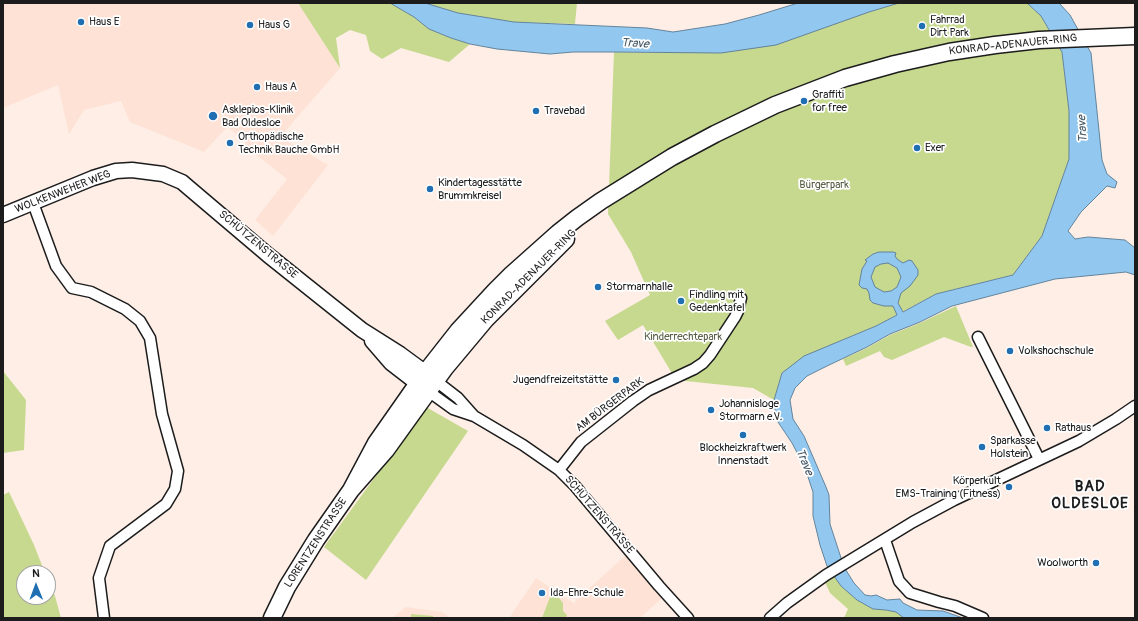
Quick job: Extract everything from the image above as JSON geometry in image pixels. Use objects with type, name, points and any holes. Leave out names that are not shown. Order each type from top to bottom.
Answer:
[{"type":"main road","name":"KONRAD-ADENAUER-RING","points":[[426,382],[465,343],[506,298],[570,235],[632,182],[672,157],[734,124],[780,103],[838,80],[895,64],[949,52],[1039,40],[1135,36]]},
{"type":"main road","name":"LORENTZENSTRASSE","points":[[272,618],[287,587],[304,559],[351,490],[376,443],[426,382]]},
{"type":"street","name":"WOLKENWEHER WEG","points":[[3,215],[93,178],[116,171],[147,171]]},
{"type":"street","name":"SCHÜTZENSTRASSE","points":[[147,171],[163,174],[182,182],[268,255],[362,330],[400,354],[426,382],[458,398],[474,416],[523,445],[559,470],[576,486],[659,586],[688,618]]},
{"type":"street","points":[[33,203],[56,266],[72,288],[91,292],[125,309],[140,321],[150,338],[162,414],[178,471],[175,489],[166,504],[110,546],[99,578],[104,618]]},
{"type":"street","name":"AM BÜRGERPARK","points":[[559,470],[581,442],[632,401],[650,390],[691,371],[703,363],[735,317],[741,298]]},
{"type":"street","points":[[978,337],[1039,459]]},
{"type":"street","points":[[770,618],[787,603],[826,574],[913,522],[954,500],[1078,441],[1135,406]]},
{"type":"street","points":[[885,540],[899,581],[910,593],[955,606],[983,618]]},
{"type":"shaded area","name":"Asklepios-Klinik Bad Oldesloe","points":[[3,3],[298,3],[340,68],[280,137],[328,165],[273,236],[255,220],[287,179],[244,145],[246,142],[227,127],[204,152],[130,122],[121,101],[84,110],[69,134],[58,85],[3,108]]},
{"type":"shaded area","points":[[625,556],[662,598],[640,618],[509,618],[536,578],[575,604],[575,601]]},
{"type":"shaded area","points":[[406,607],[442,612],[451,618],[392,618]]},
{"type":"green space","points":[[298,3],[390,3],[414,17],[429,29],[470,44],[449,62],[401,48],[382,59],[370,51],[366,35],[350,30],[336,38],[340,68]]},
{"type":"green space","points":[[425,3],[577,3],[575,24],[514,22],[490,19],[458,13]]},
{"type":"green space","name":"Bürgerpark","points":[[899,3],[1027,3],[1041,16],[1062,52],[1069,111],[1069,159],[1042,236],[1013,275],[936,294],[876,326],[840,341],[782,373],[774,400],[753,388],[676,380],[643,325],[618,340],[605,321],[650,295],[631,252],[608,214],[614,52],[663,53],[869,12]]},
{"type":"green space","points":[[956,306],[973,347],[944,337],[892,360],[884,357],[880,351],[846,366],[843,359],[890,335]]},
{"type":"green space","points":[[3,371],[26,400],[24,450],[3,453]]},
{"type":"green space","points":[[426,407],[468,431],[366,580],[324,547]]},
{"type":"green space","points":[[9,492],[42,565],[16,565],[16,605],[56,605],[56,600],[61,618],[3,618],[3,495]]},
{"type":"green space","points":[[833,574],[841,586],[857,600],[873,609],[896,612],[904,618],[844,618],[848,609],[830,593],[824,580]]},
{"type":"green space","points":[[550,597],[558,597],[563,603],[563,611],[567,615],[566,618],[542,618]]},
{"type":"green space","points":[[411,614],[433,616],[433,618],[411,618]]},
{"type":"water","name":"Trave","points":[[390,3],[425,3],[458,13],[514,22],[647,28],[673,32],[725,24],[798,3],[899,3],[776,45],[721,53],[573,52],[550,54],[497,49],[470,44],[451,38],[429,29],[414,17]]},
{"type":"water","name":"Trave","points":[[1027,3],[1059,3],[1070,15],[1091,53],[1102,160],[1107,174],[1117,182],[1115,188],[1107,186],[1081,212],[1068,231],[1075,239],[1088,237],[1125,240],[1135,248],[1135,275],[1126,272],[1055,279],[952,306],[920,322],[890,334],[867,347],[807,376],[795,388],[790,400],[793,419],[804,436],[829,495],[830,524],[844,567],[854,583],[865,595],[876,595],[887,600],[900,599],[903,603],[917,610],[943,611],[963,618],[904,618],[896,612],[873,609],[857,600],[841,586],[827,566],[813,516],[813,492],[805,468],[792,443],[776,419],[774,400],[782,373],[804,356],[876,326],[897,315],[893,306],[884,306],[873,303],[870,300],[867,289],[862,288],[859,285],[862,269],[867,261],[865,260],[873,254],[879,252],[896,253],[895,256],[897,259],[903,263],[909,260],[912,261],[918,270],[918,275],[910,286],[901,293],[898,303],[903,312],[936,294],[1013,275],[1042,236],[1069,159],[1069,111],[1062,52],[1041,16]],"holes":[[[888,263],[897,268],[901,277],[897,287],[891,291],[884,292],[875,287],[871,277],[875,267]]]},
{"type":"place","name":"Haus E","points":[[81,22]]},
{"type":"place","name":"Haus G","points":[[250,25]]},
{"type":"place","name":"Fahrrad Dirt Park","points":[[922,26]]},
{"type":"place","name":"Haus A","points":[[257,87]]},
{"type":"place","name":"Graffiti for free","points":[[804,101]]},
{"type":"place","name":"Travebad","points":[[536,111]]},
{"type":"place","name":"Asklepios-Klinik Bad Oldesloe","points":[[213,116]]},
{"type":"place","name":"Orthopädische Technik Bauche GmbH","points":[[230,143]]},
{"type":"place","name":"Exer","points":[[917,148]]},
{"type":"place","name":"Kindertagesstätte Brummkreisel","points":[[430,189]]},
{"type":"place","name":"Stormarnhalle","points":[[598,287]]},
{"type":"place","name":"Findling mit Gedenktafel","points":[[681,301]]},
{"type":"place","name":"Volkshochschule","points":[[1010,351]]},
{"type":"place","name":"Jugendfreizeitstätte","points":[[616,380]]},
{"type":"place","name":"Johannisloge Stormarn e.V.","points":[[711,410]]},
{"type":"place","name":"Rathaus","points":[[1047,428]]},
{"type":"place","name":"Blockheizkraftwerk Innenstadt","points":[[743,435]]},
{"type":"place","name":"Sparkasse Holstein","points":[[982,447]]},
{"type":"place","name":"Körperkult EMS-Training (Fitness)","points":[[1009,487]]},
{"type":"place","name":"Woolworth","points":[[1096,563]]},
{"type":"place","name":"Ida-Ehre-Schule","points":[[542,593]]},
{"type":"district","name":"BAD OLDESLOE","points":[[1090,496]]},
{"type":"park label","name":"Kinderrechtepark","points":[[683,337]]}]
